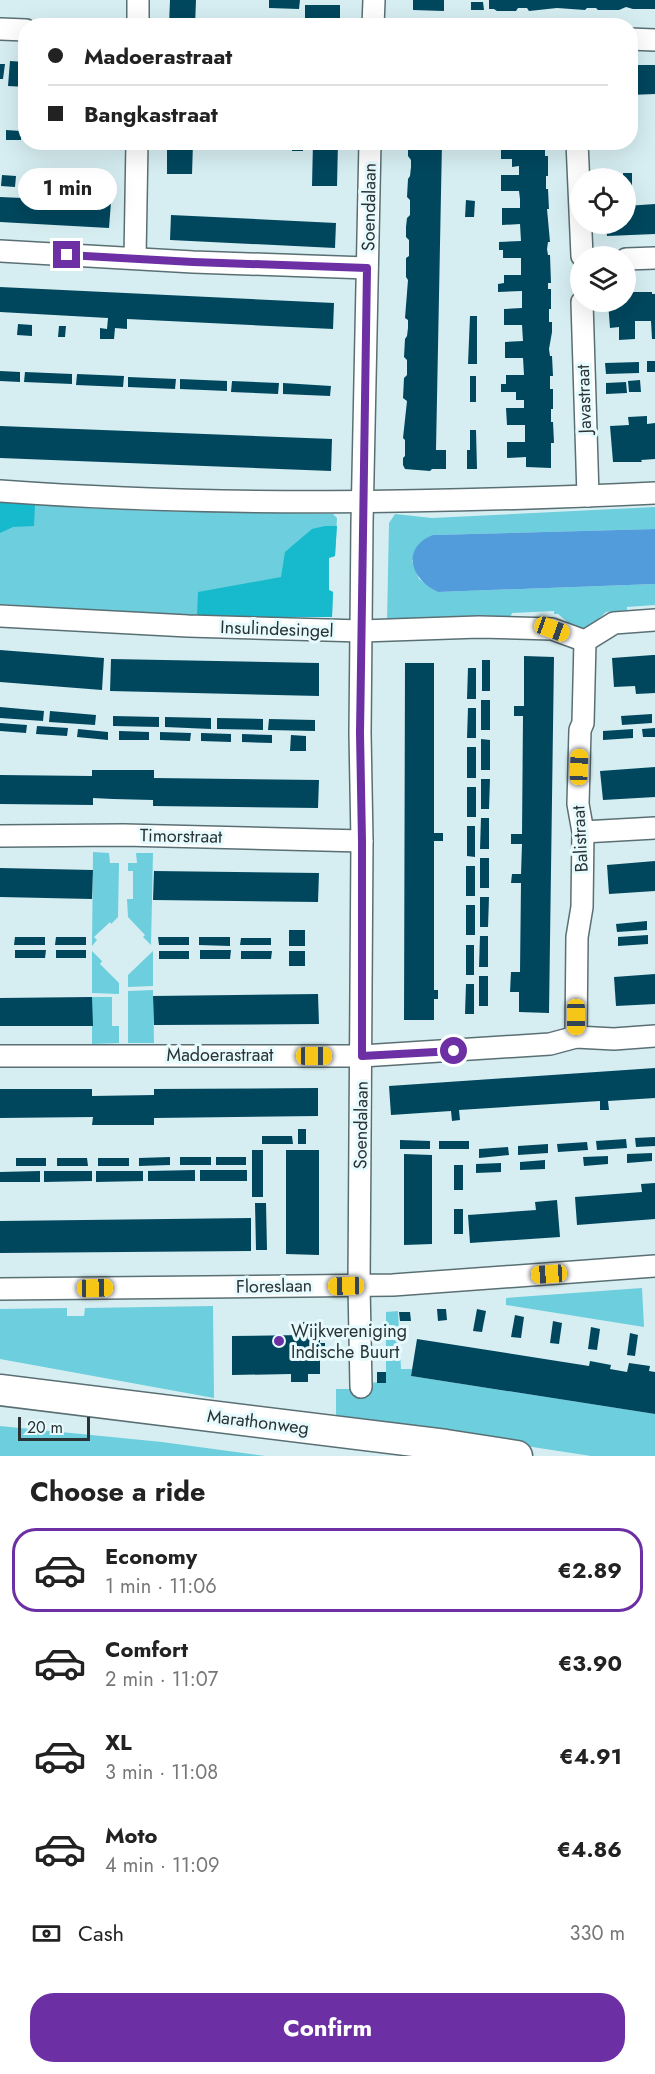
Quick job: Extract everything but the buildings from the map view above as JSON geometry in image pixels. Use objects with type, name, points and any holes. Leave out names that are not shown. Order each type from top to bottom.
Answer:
[{"type":"main road","name":"Marathonweg","points":[[0,1390],[446,1445],[517,1456]]},
{"type":"street","points":[[138,0],[138,18]]},
{"type":"street","points":[[373,18],[374,0]]},
{"type":"street","points":[[0,29],[18,30]]},
{"type":"street","points":[[638,39],[655,40]]},
{"type":"street","points":[[135,258],[137,150]]},
{"type":"street","name":"Soendalaan","points":[[361,1387],[359,1286],[362,1056],[360,733],[370,150]]},
{"type":"street","points":[[577,150],[582,246]]},
{"type":"street","points":[[0,251],[193,262],[367,268]]},
{"type":"street","points":[[636,259],[655,258]]},
{"type":"street","name":"Javastraat","points":[[582,312],[588,496]]},
{"type":"street","points":[[0,490],[194,501],[363,503],[655,493]]},
{"type":"street","name":"Insulindesingel","points":[[0,615],[177,625],[362,631],[479,627],[552,629],[585,641]]},
{"type":"street","points":[[585,641],[614,623],[655,620]]},
{"type":"street","name":"Balistraat","points":[[576,1037],[577,937],[582,907],[583,832],[578,804],[585,641]]},
{"type":"street","points":[[583,832],[655,828]]},
{"type":"street","name":"Timorstraat","points":[[0,836],[124,835],[362,841]]},
{"type":"street","name":"Madoerastraat","points":[[0,1056],[362,1056],[550,1044],[576,1037],[614,1039],[655,1036]]},
{"type":"street","name":"Floreslaan","points":[[0,1289],[393,1285],[655,1266]]},
{"type":"shaded area","points":[[0,501],[124,510],[333,514],[337,518],[335,556],[329,558],[329,590],[333,592],[332,617],[197,617],[0,604]]},
{"type":"shaded area","points":[[0,501],[35,504],[34,526],[13,527],[0,533]]},
{"type":"shaded area","points":[[655,507],[655,529],[433,535],[412,561],[419,579],[438,592],[655,584],[655,605],[627,607],[627,610],[606,612],[589,628],[576,629],[558,614],[554,614],[554,611],[512,613],[511,616],[387,621],[389,523],[395,514],[432,518]]},
{"type":"shaded area","points":[[337,526],[335,556],[329,558],[329,590],[333,592],[332,617],[197,617],[198,592],[281,577],[285,552],[312,529]]},
{"type":"shaded area","points":[[655,529],[655,584],[438,592],[421,580],[413,564],[416,548],[433,535]]},
{"type":"shaded area","points":[[93,852],[109,853],[110,863],[119,863],[118,917],[94,937],[97,940],[92,946]]},
{"type":"shaded area","points":[[136,853],[153,853],[151,945],[128,917],[127,899],[133,899],[133,871],[128,871],[128,863],[137,863]]},
{"type":"shaded area","points":[[92,951],[102,961],[100,964],[119,983],[119,994],[92,993]]},
{"type":"shaded area","points":[[153,951],[153,986],[128,987],[128,975]]},
{"type":"shaded area","points":[[153,990],[154,1043],[128,1043],[128,991]]},
{"type":"shaded area","points":[[92,997],[112,997],[112,1026],[119,1026],[119,1043],[92,1044]]},
{"type":"shaded area","points":[[642,1288],[644,1327],[506,1305],[506,1298]]},
{"type":"shaded area","points":[[213,1306],[214,1398],[0,1359],[0,1309],[67,1308],[67,1316],[84,1316],[85,1308]]},
{"type":"shaded area","points":[[398,1311],[401,1369],[412,1369],[411,1376],[655,1414],[655,1456],[591,1456],[336,1417],[336,1389],[364,1389],[364,1383],[386,1382],[386,1312]]},
{"type":"shaded area","points":[[0,1426],[162,1442],[265,1456],[0,1456]]},
{"type":"place","name":"Wijkvereniging Indische Buurt","points":[[279,1341]]},
{"type":"route","points":[[67,255],[367,268],[368,322],[362,523],[360,733],[362,1056],[454,1051]]}]
